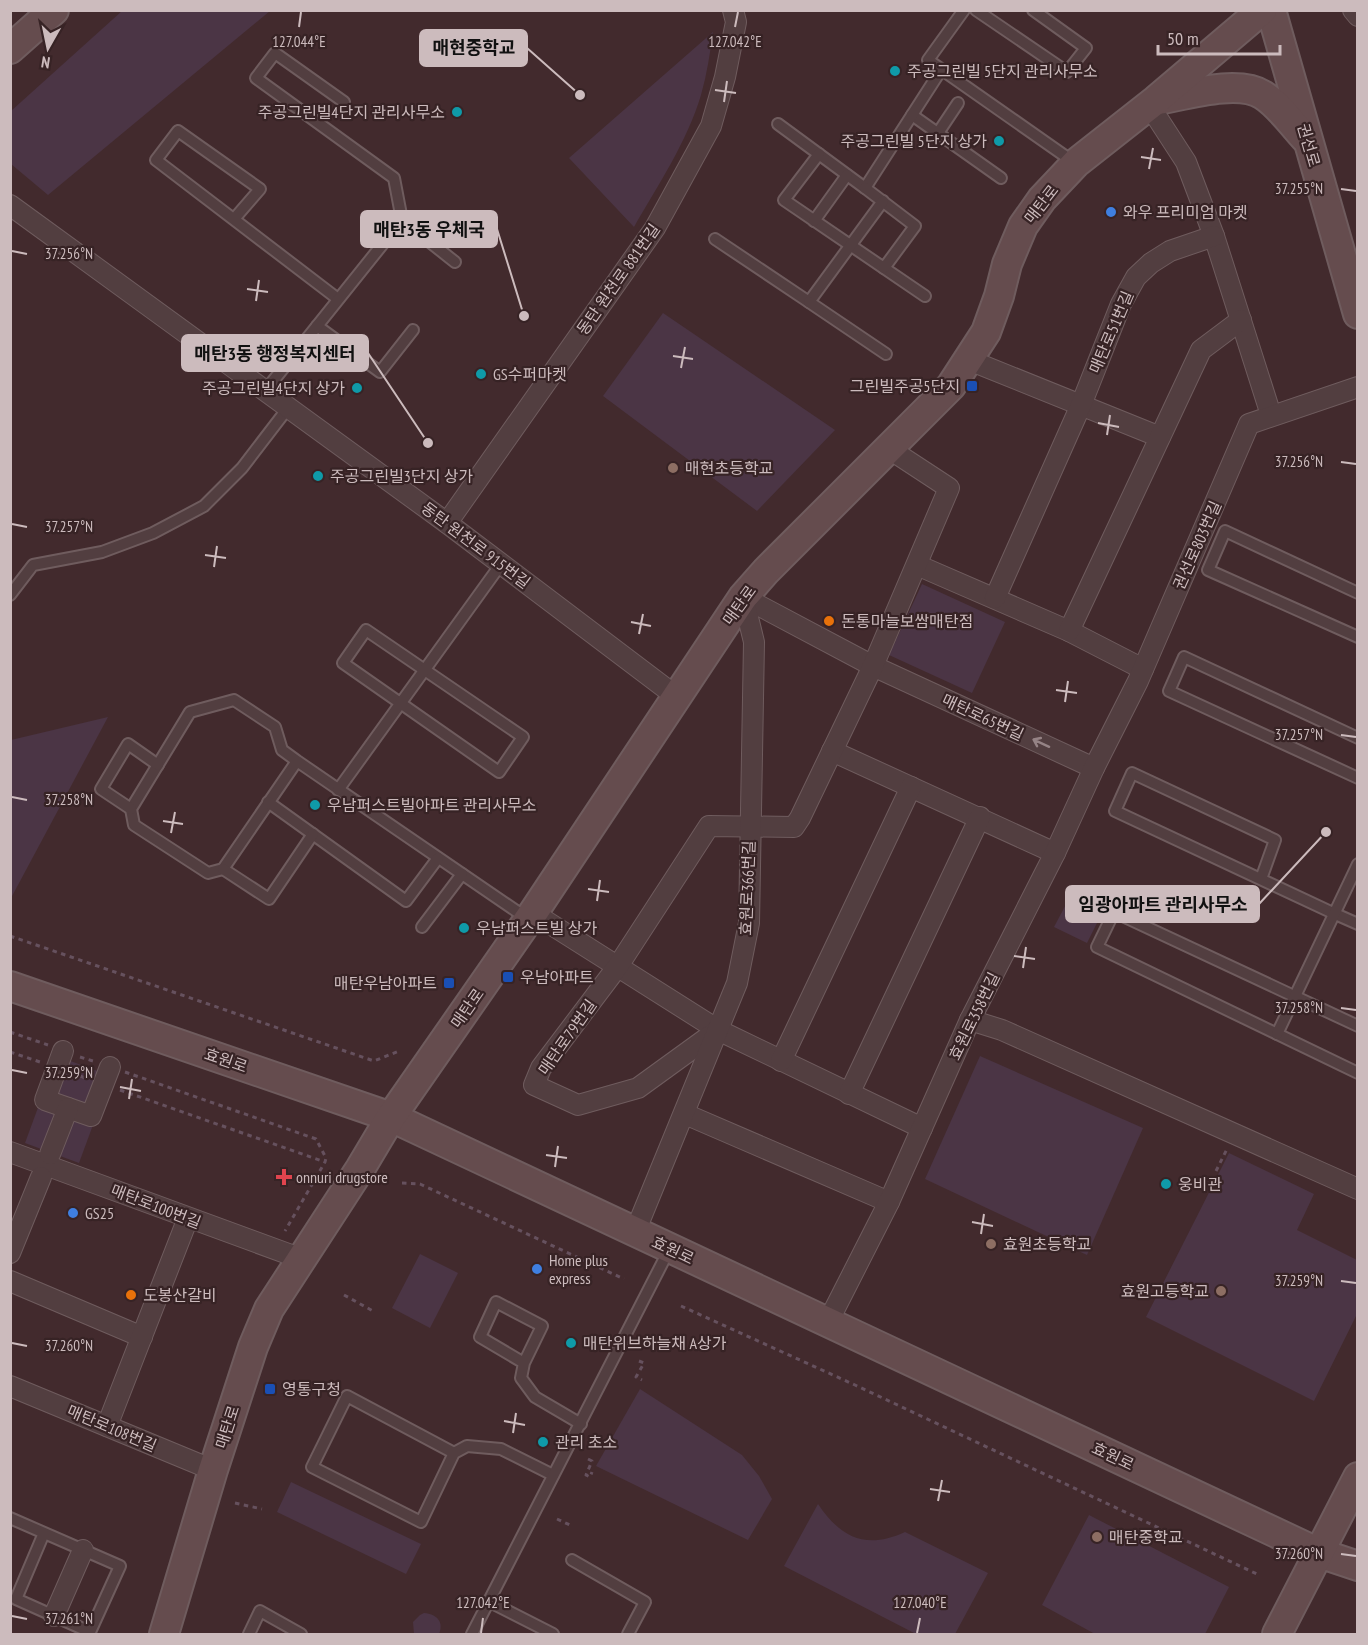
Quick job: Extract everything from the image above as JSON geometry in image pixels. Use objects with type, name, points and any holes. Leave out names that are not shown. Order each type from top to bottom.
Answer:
[{"type":"street","points":[[10,49],[54,10]]},
{"type":"street","name":"동탄 원천로 881번길","points":[[447,523],[654,228],[711,126],[725,77],[736,22],[734,10]]},
{"type":"street","name":"매탄로","points":[[164,1635],[213,1470],[253,1347],[269,1309],[391,1117],[530,916],[743,597],[766,571],[951,386],[986,332],[1007,264],[1023,226],[1042,199],[1076,163],[1153,103],[1262,10]]},
{"type":"street","name":"권선로","points":[[1270,10],[1358,314]]},
{"type":"street","points":[[1353,10],[1358,16]]},
{"type":"street","points":[[1271,415],[1214,236],[1186,162],[1153,103],[1225,88],[1251,90],[1262,94],[1273,103],[1308,141]]},
{"type":"street","name":"동탄 원천로 915번길","points":[[10,206],[447,523],[677,697]]},
{"type":"street","name":"매탄로51번길","points":[[995,598],[1080,405],[1121,304],[1136,277],[1151,263],[1170,251],[1214,236]]},
{"type":"street","points":[[1069,632],[1202,350],[1241,320]]},
{"type":"street","points":[[969,360],[1160,437]]},
{"type":"street","name":"권선로803번길","points":[[1094,768],[1143,669],[1250,424],[1358,387]]},
{"type":"street","points":[[749,826],[794,827],[800,818],[873,666],[949,488],[888,448]]},
{"type":"street","points":[[917,565],[1069,632],[1143,669]]},
{"type":"street","name":"매탄로65번길","points":[[743,597],[873,666],[1094,768]]},
{"type":"street","name":"효원로366번길","points":[[635,1232],[737,983],[749,923],[754,642],[743,597]]},
{"type":"street","points":[[832,751],[1055,853]]},
{"type":"street","name":"효원로358번길","points":[[828,1322],[889,1202],[970,1020],[1055,853],[1094,768]]},
{"type":"street","points":[[781,1061],[911,786]]},
{"type":"street","points":[[849,1094],[980,818]]},
{"type":"street","name":"매탄로79번길","points":[[718,1030],[638,1088],[578,1105],[534,1085],[541,1068],[618,966],[709,826],[749,826]]},
{"type":"street","points":[[530,916],[618,966],[718,1030],[922,1128]]},
{"type":"street","name":"효원로","points":[[10,986],[391,1117],[1319,1552],[1358,1566]]},
{"type":"street","points":[[970,1020],[1002,1030],[1358,1189]]},
{"type":"street","points":[[60,1059],[45,1100],[91,1116],[107,1076]]},
{"type":"street","points":[[50,1154],[68,1108]]},
{"type":"street","points":[[685,1114],[889,1202]]},
{"type":"street","name":"매탄로100번길","points":[[10,1152],[302,1259]]},
{"type":"street","points":[[10,1253],[41,1177]]},
{"type":"street","points":[[107,1426],[188,1218]]},
{"type":"street","points":[[10,1281],[142,1337]]},
{"type":"street","name":"매탄로108번길","points":[[10,1386],[213,1470]]},
{"type":"street","points":[[1277,1635],[1358,1478]]},
{"type":"street","points":[[54,1616],[83,1550]]},
{"type":"street","name":"효원로","points":[[1319,1552],[1358,1582]]},
{"type":"lane","points":[[964,10],[928,60],[1076,163]]},
{"type":"lane","points":[[976,10],[1067,72],[1086,48],[1033,10]]},
{"type":"lane","points":[[344,102],[275,53],[256,78],[394,178],[402,220],[455,262]]},
{"type":"lane","points":[[865,188],[941,70]]},
{"type":"lane","points":[[938,133],[958,103]]},
{"type":"lane","points":[[912,115],[1001,178]]},
{"type":"lane","points":[[778,124],[915,226],[884,268]]},
{"type":"lane","points":[[234,219],[261,189],[178,131],[156,159],[234,219],[338,299]]},
{"type":"lane","points":[[819,154],[784,200],[925,296]]},
{"type":"lane","points":[[814,221],[847,175]]},
{"type":"lane","points":[[809,302],[883,201]]},
{"type":"lane","points":[[265,391],[402,220]]},
{"type":"lane","points":[[715,239],[886,354]]},
{"type":"lane","points":[[317,326],[380,372],[413,330]]},
{"type":"lane","points":[[10,595],[33,565],[102,552],[153,533],[204,506],[242,468],[288,408]]},
{"type":"lane","points":[[1358,593],[1226,531],[1208,570],[1358,637]]},
{"type":"lane","points":[[338,789],[501,564]]},
{"type":"lane","points":[[366,630],[523,737],[499,772],[400,704],[343,663],[366,630]]},
{"type":"lane","points":[[1358,738],[1184,657],[1169,691],[1358,778]]},
{"type":"lane","points":[[297,761],[223,869],[208,873],[134,825],[131,809],[190,712],[234,700],[275,727],[282,750],[297,761],[462,874],[530,916]]},
{"type":"lane","points":[[131,809],[102,789],[128,744],[158,765]]},
{"type":"lane","points":[[1261,879],[1275,840],[1132,773],[1114,811],[1358,924]]},
{"type":"lane","points":[[268,802],[406,901],[438,858]]},
{"type":"lane","points":[[223,869],[269,899],[313,834]]},
{"type":"lane","points":[[1277,1034],[1334,913],[1355,877],[1358,864]]},
{"type":"lane","points":[[422,927],[462,874]]},
{"type":"lane","points":[[1358,1026],[1114,912],[1097,947],[1358,1073]]},
{"type":"lane","points":[[472,1635],[670,1248]]},
{"type":"lane","points":[[524,1363],[480,1337],[496,1302],[542,1326],[524,1363],[521,1378],[536,1397],[581,1424]]},
{"type":"lane","points":[[454,1453],[347,1395],[312,1467],[421,1522],[454,1453],[467,1446],[501,1449],[553,1475]]},
{"type":"lane","points":[[10,1518],[120,1566],[90,1632],[16,1599],[44,1533]]},
{"type":"lane","points":[[572,1560],[645,1602],[628,1635]]},
{"type":"lane","points":[[488,1601],[553,1635]]},
{"type":"lane","points":[[249,1635],[260,1611],[301,1635]]},
{"type":"path","points":[[10,936],[374,1061],[399,1051]]},
{"type":"path","points":[[10,1032],[60,1059],[325,1162]]},
{"type":"path","points":[[10,1052],[60,1059],[107,1076],[316,1139],[326,1158],[325,1162],[285,1231]]},
{"type":"path","points":[[1216,1171],[1234,1134]]},
{"type":"path","points":[[402,1183],[420,1184],[624,1279]]},
{"type":"path","points":[[344,1295],[372,1311]]},
{"type":"path","points":[[681,1306],[1259,1575]]},
{"type":"path","points":[[639,1361],[644,1363],[636,1377],[642,1380]]},
{"type":"path","points":[[588,1459],[592,1461],[586,1475],[590,1477],[592,1472]]},
{"type":"path","points":[[236,1503],[262,1509]]},
{"type":"path","points":[[557,1519],[570,1525]]},
{"type":"shaded area","points":[[122,11],[270,11],[48,195],[11,164],[11,111]]},
{"type":"shaded area","points":[[713,32],[701,95],[688,130],[634,227],[569,158]]},
{"type":"shaded area","points":[[663,313],[835,430],[757,511],[603,396]]},
{"type":"shaded area","points":[[922,584],[1005,622],[972,693],[889,655]]},
{"type":"shaded area","points":[[108,717],[11,898],[11,740]]},
{"type":"shaded area","points":[[1072,893],[1104,909],[1087,943],[1054,927]]},
{"type":"shaded area","points":[[57,1056],[111,1076],[79,1163],[25,1143]]},
{"type":"shaded area","points":[[980,1056],[1143,1128],[1087,1255],[925,1179]]},
{"type":"shaded area","points":[[1229,1153],[1314,1194],[1297,1230],[1357,1260],[1357,1314],[1314,1401],[1146,1317]]},
{"type":"shaded area","points":[[420,1254],[458,1273],[430,1328],[392,1308]]},
{"type":"shaded area","points":[[640,1389],[742,1455],[759,1476],[772,1499],[748,1540],[596,1466]]},
{"type":"shaded area","points":[[291,1482],[421,1544],[406,1574],[277,1512]]},
{"type":"shaded area","points":[[818,1504],[836,1525],[845,1533],[856,1538],[878,1540],[905,1532],[988,1573],[955,1634],[916,1634],[784,1566]]},
{"type":"shaded area","name":"매탄중학교","points":[[1089,1515],[1229,1587],[1205,1634],[1095,1634],[1042,1605]]},
{"type":"shaded area","points":[[424,1613],[438,1619],[441,1626],[439,1634],[414,1634],[413,1622]]},
{"type":"place","name":"주공그린빌 5단지 관리사무소","points":[[895,71]]},
{"type":"place","name":"매현중학교","points":[[580,95]]},
{"type":"place","name":"주공그린빌4단지 관리사무소","points":[[457,112]]},
{"type":"place","name":"주공그린빌 5단지 상가","points":[[999,141]]},
{"type":"place","name":"와우 프리미엄 마켓","points":[[1111,212]]},
{"type":"place","name":"매탄3동 우체국","points":[[524,316]]},
{"type":"place","name":"GS수퍼마켓","points":[[481,374]]},
{"type":"place","name":"그린빌주공5단지","points":[[972,386]]},
{"type":"place","name":"주공그린빌4단지 상가","points":[[357,388]]},
{"type":"place","name":"매탄3동 행정복지센터","points":[[428,443]]},
{"type":"place","name":"매현초등학교","points":[[673,468]]},
{"type":"place","name":"주공그린빌3단지 상가","points":[[318,476]]},
{"type":"place","name":"돈통마늘보쌈매탄점","points":[[829,621]]},
{"type":"place","name":"우남퍼스트빌아파트 관리사무소","points":[[315,805]]},
{"type":"place","name":"임광아파트 관리사무소","points":[[1326,832]]},
{"type":"place","name":"우남퍼스트빌 상가","points":[[464,928]]},
{"type":"place","name":"우남아파트","points":[[508,977]]},
{"type":"place","name":"매탄우남아파트","points":[[449,983]]},
{"type":"place","name":"onnuri drugstore","points":[[284,1177]]},
{"type":"place","name":"웅비관","points":[[1166,1184]]},
{"type":"place","name":"GS25","points":[[73,1213]]},
{"type":"place","name":"효원초등학교","points":[[991,1244]]},
{"type":"place","name":"Home plus express","points":[[537,1269]]},
{"type":"place","name":"효원고등학교","points":[[1221,1291]]},
{"type":"place","name":"도봉산갈비","points":[[131,1295]]},
{"type":"place","name":"매탄위브하늘채 A상가","points":[[571,1343]]},
{"type":"place","name":"영통구청","points":[[270,1389]]},
{"type":"place","name":"관리 초소","points":[[543,1442]]},
{"type":"place","name":"매탄중학교","points":[[1097,1537]]}]
